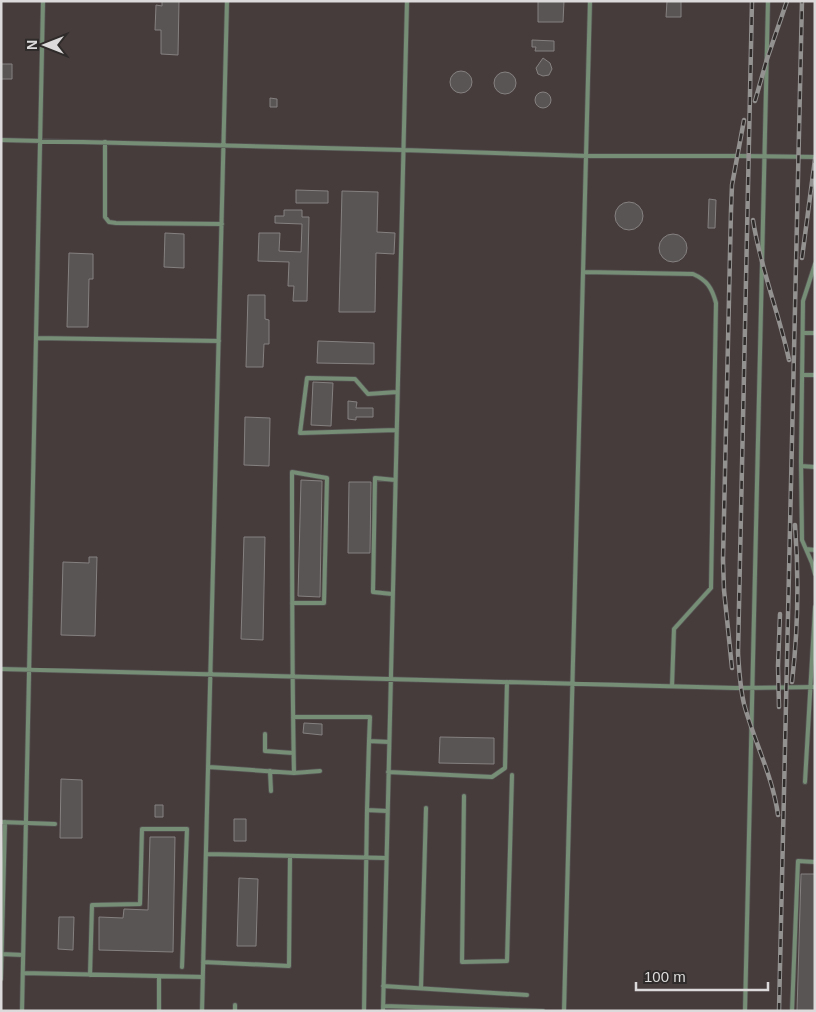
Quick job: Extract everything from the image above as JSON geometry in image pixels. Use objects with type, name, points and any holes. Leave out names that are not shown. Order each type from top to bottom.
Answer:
[{"type":"lane","points":[[22,1011],[43,1]]},
{"type":"lane","points":[[202,1011],[212,674],[227,1]]},
{"type":"lane","points":[[407,1],[383,1008],[543,1011]]},
{"type":"lane","points":[[564,1011],[590,1]]},
{"type":"lane","points":[[745,1011],[768,1]]},
{"type":"lane","points":[[1,140],[587,156],[815,157]]},
{"type":"lane","points":[[105,142],[105,217],[110,222],[116,224],[222,224]]},
{"type":"lane","points":[[815,264],[803,301],[801,466],[802,540],[815,574]]},
{"type":"lane","points":[[584,272],[692,274],[701,278],[709,285],[716,303],[710,588],[674,629],[672,686]]},
{"type":"lane","points":[[803,332],[815,333]]},
{"type":"lane","points":[[36,338],[219,341]]},
{"type":"lane","points":[[802,375],[815,376]]},
{"type":"lane","points":[[396,430],[300,433],[307,378],[354,379],[368,394],[397,392]]},
{"type":"lane","points":[[801,466],[815,466]]},
{"type":"lane","points":[[292,603],[324,603],[328,478],[292,472],[292,593],[292,603],[292,677],[294,773]]},
{"type":"lane","points":[[392,594],[373,592],[375,478],[395,480]]},
{"type":"lane","points":[[806,549],[815,550]]},
{"type":"lane","points":[[806,782],[813,687],[815,607]]},
{"type":"lane","points":[[1,669],[751,688],[813,687]]},
{"type":"lane","points":[[388,772],[492,776],[505,768],[507,682]]},
{"type":"lane","points":[[293,717],[370,717],[368,741],[364,1011]]},
{"type":"lane","points":[[265,734],[265,751],[293,753]]},
{"type":"lane","points":[[368,741],[389,742]]},
{"type":"lane","points":[[209,767],[294,773],[320,771]]},
{"type":"lane","points":[[270,771],[271,791]]},
{"type":"lane","points":[[464,796],[462,962],[507,961],[512,775]]},
{"type":"lane","points":[[421,988],[426,808]]},
{"type":"lane","points":[[367,810],[387,811]]},
{"type":"lane","points":[[1,979],[3,822],[55,824]]},
{"type":"lane","points":[[90,974],[92,905],[140,904],[142,829],[186,828],[182,967]]},
{"type":"lane","points":[[206,854],[386,858]]},
{"type":"lane","points":[[203,962],[289,966],[290,856]]},
{"type":"lane","points":[[792,1011],[798,861],[815,862]]},
{"type":"lane","points":[[2,954],[23,955]]},
{"type":"lane","points":[[23,973],[203,977]]},
{"type":"lane","points":[[159,976],[159,1011]]},
{"type":"lane","points":[[383,986],[527,995]]},
{"type":"lane","points":[[235,1005],[235,1011]]},
{"type":"shaded area","points":[[1,1],[815,1],[815,1011],[1,1011]]},
{"type":"building","points":[[162,1],[179,1],[178,55],[161,54],[161,30],[155,30],[156,5],[162,6]]},
{"type":"building","points":[[538,1],[564,1],[563,22],[538,22]]},
{"type":"building","points":[[667,1],[681,1],[681,17],[666,17]]},
{"type":"building","points":[[532,40],[554,41],[554,51],[535,51],[536,47],[532,47]]},
{"type":"building","points":[[543,58],[550,63],[552,69],[549,75],[543,76],[538,74],[536,68]]},
{"type":"building","points":[[1,64],[12,64],[12,79],[1,79]]},
{"type":"building","points":[[461,71],[469,74],[472,82],[469,90],[461,93],[453,90],[450,82],[453,74]]},
{"type":"building","points":[[505,72],[513,75],[516,83],[513,91],[505,94],[497,91],[494,83],[497,75]]},
{"type":"building","points":[[543,92],[549,94],[551,100],[549,106],[543,108],[537,106],[535,100],[537,94]]},
{"type":"building","points":[[270,98],[277,99],[277,107],[270,107]]},
{"type":"building","points":[[296,190],[328,191],[328,203],[296,203]]},
{"type":"building","points":[[342,191],[378,192],[377,232],[395,233],[394,254],[376,253],[375,312],[339,312]]},
{"type":"building","points":[[709,199],[716,200],[715,228],[708,228]]},
{"type":"building","points":[[629,202],[639,206],[643,216],[639,226],[629,230],[619,226],[615,216],[619,206]]},
{"type":"building","points":[[284,210],[302,210],[302,217],[309,217],[307,301],[293,301],[294,286],[288,286],[289,262],[258,261],[259,233],[280,233],[279,251],[301,252],[302,224],[275,223],[275,216],[284,216]]},
{"type":"building","points":[[165,233],[184,234],[184,268],[164,267]]},
{"type":"building","points":[[673,234],[683,238],[687,248],[683,258],[673,262],[663,258],[659,248],[663,238]]},
{"type":"building","points":[[69,253],[93,254],[93,279],[89,279],[88,327],[67,327]]},
{"type":"building","points":[[248,295],[265,295],[265,319],[269,320],[269,344],[264,344],[263,367],[246,367]]},
{"type":"building","points":[[318,341],[374,343],[374,364],[317,363]]},
{"type":"building","points":[[313,382],[333,383],[331,426],[311,425]]},
{"type":"building","points":[[348,401],[357,402],[356,408],[373,408],[373,417],[356,417],[356,420],[348,419]]},
{"type":"building","points":[[245,417],[270,418],[269,466],[244,465]]},
{"type":"building","points":[[301,480],[322,481],[320,597],[298,596]]},
{"type":"building","points":[[349,482],[371,482],[370,553],[348,553]]},
{"type":"building","points":[[244,537],[265,537],[263,640],[241,639]]},
{"type":"building","points":[[89,557],[97,557],[95,636],[61,635],[63,562],[89,563]]},
{"type":"building","points":[[304,723],[322,724],[322,735],[303,733]]},
{"type":"building","points":[[440,737],[494,738],[494,764],[439,763]]},
{"type":"building","points":[[61,779],[82,780],[82,838],[60,838]]},
{"type":"building","points":[[155,805],[163,805],[163,817],[155,817]]},
{"type":"building","points":[[234,819],[246,819],[246,841],[234,841]]},
{"type":"building","points":[[150,837],[175,837],[173,952],[99,950],[99,917],[123,918],[124,909],[148,910]]},
{"type":"building","points":[[801,874],[815,874],[815,1011],[797,1011]]},
{"type":"building","points":[[239,878],[258,879],[256,946],[237,946]]},
{"type":"building","points":[[59,917],[74,917],[73,950],[58,949]]},
{"type":"railway","points":[[752,1],[738,653],[744,704],[768,773],[778,815]]},
{"type":"railway","points":[[755,101],[787,1]]},
{"type":"railway","points":[[779,1011],[802,1]]},
{"type":"railway","points":[[732,668],[723,560],[732,185],[744,120]]},
{"type":"railway","points":[[802,258],[815,159]]},
{"type":"railway","points":[[753,220],[760,255],[789,360]]},
{"type":"railway","points":[[792,682],[797,604],[795,525]]},
{"type":"railway","points":[[779,707],[780,614]]}]
